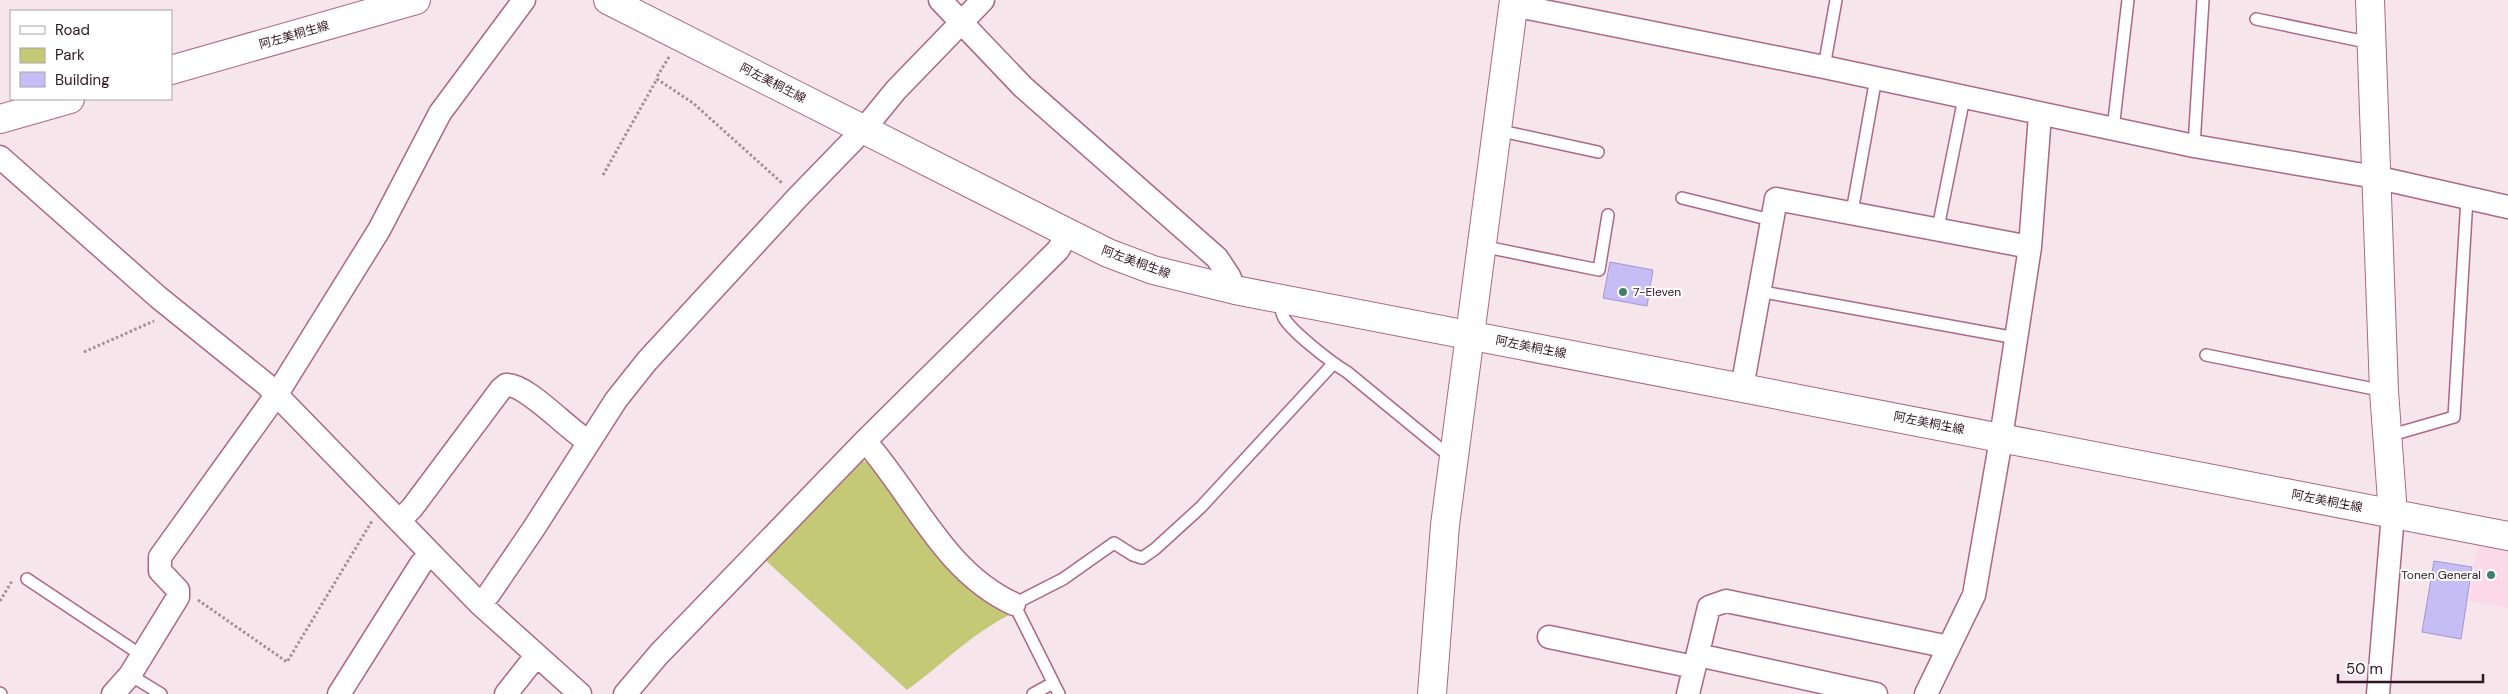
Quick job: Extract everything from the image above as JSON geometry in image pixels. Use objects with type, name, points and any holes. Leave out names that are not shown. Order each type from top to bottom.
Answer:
[{"type":"main road","name":"阿左美桐生線","points":[[172,70],[416,0]]},
{"type":"main road","name":"阿左美桐生線","points":[[608,0],[1108,253],[1154,270],[1280,299],[2508,536]]},
{"type":"main road","points":[[2370,0],[2384,391],[2393,514]]},
{"type":"main road","points":[[1432,694],[1440,568],[1468,335],[1481,246],[1508,2]]},
{"type":"main road","points":[[0,118],[66,100]]},
{"type":"street","points":[[113,694],[130,674],[178,596],[178,590],[160,571],[160,557],[277,394],[384,222],[440,113],[524,0]]},
{"type":"street","points":[[940,0],[1023,88],[1217,258],[1230,276],[1235,290]]},
{"type":"street","points":[[480,604],[490,594],[534,528],[616,400],[647,361],[798,197],[864,129],[896,90],[983,0]]},
{"type":"street","points":[[1508,2],[1876,78],[2040,115],[2194,146],[2375,177],[2508,207]]},
{"type":"street","points":[[1926,694],[1974,595],[2030,247],[2040,115]]},
{"type":"street","points":[[0,157],[177,311],[277,394],[480,604],[580,694]]},
{"type":"street","points":[[1742,388],[1776,199],[1938,228],[2030,247]]},
{"type":"street","points":[[625,694],[659,654],[865,441],[1058,250],[1068,233]]},
{"type":"street","points":[[399,521],[412,508],[501,389],[506,385],[521,387],[578,436],[589,442]]},
{"type":"street","points":[[865,441],[961,568],[1002,599],[1014,604]]},
{"type":"street","points":[[2378,694],[2393,514]]},
{"type":"street","points":[[339,694],[421,564],[431,554]]},
{"type":"street","points":[[1688,694],[1709,607],[1726,601],[1949,647]]},
{"type":"street","points":[[1549,638],[1696,661],[1876,694]]},
{"type":"street","points":[[506,694],[536,656]]},
{"type":"lane","points":[[1824,67],[1836,0]]},
{"type":"lane","points":[[2113,129],[2128,0]]},
{"type":"lane","points":[[2194,146],[2203,0]]},
{"type":"lane","points":[[2256,19],[2371,43]]},
{"type":"lane","points":[[1852,212],[1876,78]]},
{"type":"lane","points":[[1938,228],[1964,98]]},
{"type":"lane","points":[[1495,129],[1598,152]]},
{"type":"lane","points":[[1682,198],[1771,220]]},
{"type":"lane","points":[[2387,436],[2454,417],[2467,198]]},
{"type":"lane","points":[[1481,246],[1598,270],[1608,214]]},
{"type":"lane","points":[[1758,291],[2016,338]]},
{"type":"lane","points":[[1280,299],[1281,310],[1287,323],[1333,364],[1347,372],[1442,450],[1453,455]]},
{"type":"lane","points":[[2206,354],[2384,391]]},
{"type":"lane","points":[[1059,694],[1014,604],[1069,576],[1114,543],[1133,556],[1142,558],[1155,549],[1201,507],[1333,364]]},
{"type":"lane","points":[[27,579],[141,655]]},
{"type":"lane","points":[[130,674],[161,694]]},
{"type":"lane","points":[[1033,694],[1053,683]]},
{"type":"path","points":[[603,175],[658,75],[682,38]]},
{"type":"path","points":[[657,79],[693,103],[798,197]]},
{"type":"path","points":[[84,352],[177,311]]},
{"type":"path","points":[[178,590],[187,592],[287,662],[371,522]]},
{"type":"path","points":[[0,601],[13,580],[27,579]]},
{"type":"shaded area","name":"Tonen General","points":[[2478,544],[2508,549],[2508,608],[2469,601]]},
{"type":"green space","points":[[859,459],[874,466],[951,573],[1011,614],[983,630],[907,690],[762,557]]},
{"type":"building","points":[[1610,262],[1653,270],[1647,306],[1603,298]]},
{"type":"building","points":[[2434,561],[2472,567],[2461,639],[2422,632]]},
{"type":"place","name":"7-Eleven","points":[[1623,292]]},
{"type":"place","name":"Tonen General","points":[[2491,575]]}]
